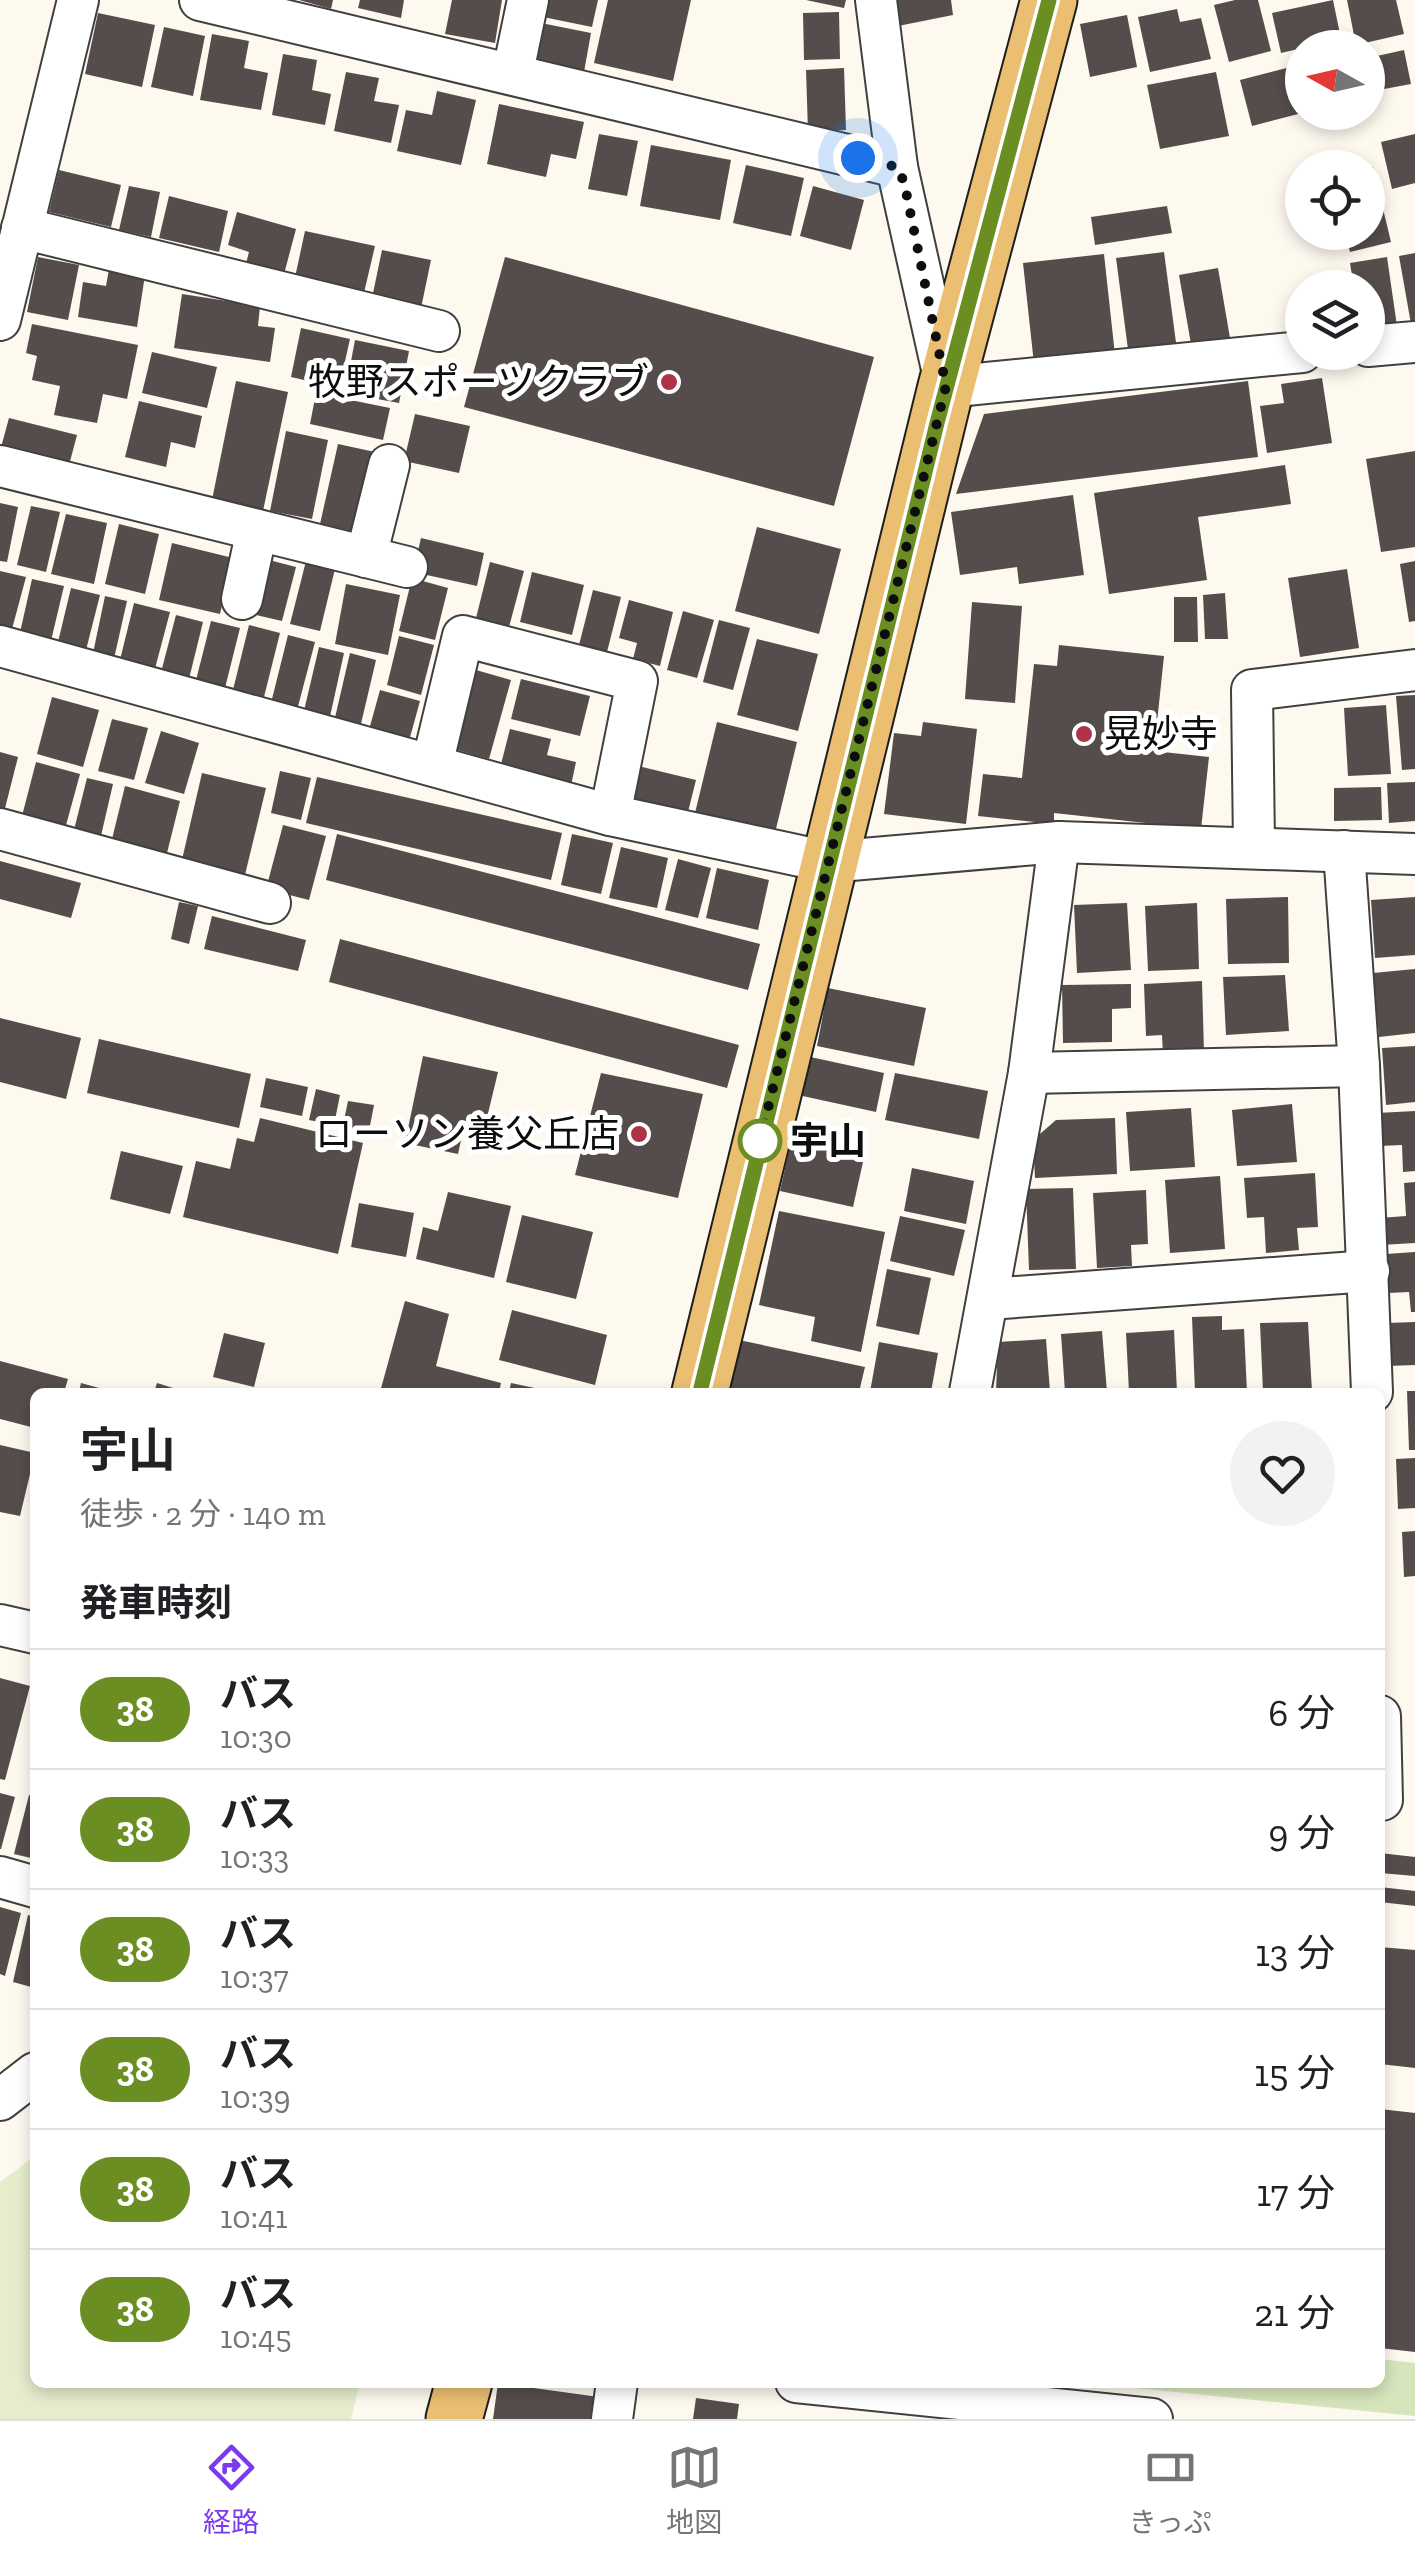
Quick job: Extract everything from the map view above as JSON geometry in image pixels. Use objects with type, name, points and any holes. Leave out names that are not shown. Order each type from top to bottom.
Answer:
[{"type":"main road","points":[[701,1388],[946,386],[1048,0]]},
{"type":"main road","points":[[454,2419],[462,2388]]},
{"type":"street","points":[[200,0],[897,167]]},
{"type":"street","points":[[513,72],[528,0]]},
{"type":"street","points":[[876,0],[897,167],[946,386],[1285,354]]},
{"type":"street","points":[[0,320],[71,5]]},
{"type":"street","points":[[22,228],[439,331]]},
{"type":"street","points":[[1385,345],[1415,342]]},
{"type":"street","points":[[366,557],[389,465]]},
{"type":"street","points":[[0,466],[408,567]]},
{"type":"street","points":[[242,599],[258,530]]},
{"type":"street","points":[[432,764],[463,636],[637,681],[610,814]]},
{"type":"street","points":[[0,646],[610,814],[828,862],[1060,842],[1415,854]]},
{"type":"street","points":[[1254,846],[1252,690],[1415,670]]},
{"type":"street","points":[[0,829],[270,903]]},
{"type":"street","points":[[971,1388],[1029,1074],[1060,842]]},
{"type":"street","points":[[1344,851],[1359,1066],[1372,1388]]},
{"type":"street","points":[[1029,1074],[1359,1066]]},
{"type":"street","points":[[988,1299],[1368,1270]]},
{"type":"street","points":[[0,1624],[30,1631]]},
{"type":"street","points":[[1385,1752],[1392,1802]]},
{"type":"street","points":[[0,1877],[30,1886]]},
{"type":"street","points":[[612,2419],[616,2388]]},
{"type":"street","points":[[813,2388],[863,2406],[1152,2419]]},
{"type":"green space","points":[[30,2160],[30,2388],[359,2388],[351,2419],[0,2419],[0,2182]]},
{"type":"green space","points":[[1385,2360],[1415,2363],[1415,2416],[1136,2388],[1385,2388]]},
{"type":"building","points":[[299,0],[333,0],[331,9]]},
{"type":"building","points":[[360,0],[404,0],[401,18],[358,8]]},
{"type":"building","points":[[452,0],[502,0],[495,43],[445,34]]},
{"type":"building","points":[[546,0],[598,0],[592,27],[543,17]]},
{"type":"building","points":[[608,0],[691,0],[673,81],[594,63]]},
{"type":"building","points":[[806,0],[846,0],[844,8]]},
{"type":"building","points":[[893,0],[951,0],[953,15],[898,26]]},
{"type":"building","points":[[1258,0],[1271,51],[1229,62],[1214,5]]},
{"type":"building","points":[[1333,0],[1339,30],[1285,30],[1285,52],[1281,53],[1272,13]]},
{"type":"building","points":[[1347,0],[1396,0],[1404,34],[1385,38],[1385,30],[1353,30]]},
{"type":"building","points":[[1177,9],[1180,22],[1201,18],[1211,59],[1150,72],[1138,17]]},
{"type":"building","points":[[839,12],[840,59],[804,60],[803,13]]},
{"type":"building","points":[[98,13],[155,25],[142,87],[85,74]]},
{"type":"building","points":[[1127,15],[1137,67],[1090,77],[1080,24]]},
{"type":"building","points":[[541,23],[591,33],[584,72],[533,62]]},
{"type":"building","points":[[164,27],[205,36],[193,96],[151,87]]},
{"type":"building","points":[[212,34],[249,41],[244,68],[268,73],[261,110],[200,100]]},
{"type":"building","points":[[1404,50],[1411,84],[1385,89],[1385,54]]},
{"type":"building","points":[[283,54],[317,60],[312,90],[331,94],[325,125],[272,115]]},
{"type":"building","points":[[844,68],[846,130],[808,132],[806,70]]},
{"type":"building","points":[[1285,68],[1285,117],[1252,126],[1240,80]]},
{"type":"building","points":[[346,72],[379,78],[374,101],[399,105],[391,143],[334,131]]},
{"type":"building","points":[[1216,72],[1229,136],[1160,149],[1147,85]]},
{"type":"building","points":[[437,91],[476,100],[461,165],[397,151],[406,110],[432,115]]},
{"type":"building","points":[[499,104],[584,122],[576,159],[551,154],[546,177],[487,164]]},
{"type":"building","points":[[599,134],[638,141],[627,196],[588,189]]},
{"type":"building","points":[[1415,134],[1415,183],[1392,189],[1381,142]]},
{"type":"building","points":[[651,145],[731,160],[720,220],[640,206]]},
{"type":"building","points":[[746,165],[804,178],[791,236],[733,223]]},
{"type":"building","points":[[59,170],[121,185],[111,227],[49,212]]},
{"type":"building","points":[[129,186],[160,192],[151,237],[119,230]]},
{"type":"building","points":[[813,186],[864,200],[851,250],[800,236]]},
{"type":"building","points":[[169,196],[228,211],[219,252],[159,238]]},
{"type":"building","points":[[1167,206],[1172,233],[1095,245],[1091,217]]},
{"type":"building","points":[[237,212],[296,229],[283,278],[245,267],[249,252],[228,245]]},
{"type":"building","points":[[1385,217],[1391,242],[1385,243]]},
{"type":"building","points":[[305,231],[375,246],[363,297],[294,282]]},
{"type":"building","points":[[382,250],[431,260],[420,313],[371,303]]},
{"type":"building","points":[[1164,252],[1177,350],[1129,357],[1116,258]]},
{"type":"building","points":[[1415,253],[1415,324],[1411,324],[1399,256]]},
{"type":"building","points":[[1104,254],[1115,355],[1034,364],[1023,263]]},
{"type":"building","points":[[38,257],[79,265],[68,320],[27,312]]},
{"type":"building","name":"牧野スポーツクラブ","points":[[505,257],[874,357],[834,506],[464,407]]},
{"type":"building","points":[[1387,257],[1397,326],[1385,328],[1385,270],[1351,270],[1350,263]]},
{"type":"building","points":[[1218,268],[1231,344],[1192,350],[1179,275]]},
{"type":"building","points":[[109,269],[145,275],[137,327],[78,317],[83,282],[106,286]]},
{"type":"building","points":[[182,294],[260,306],[258,326],[275,328],[270,362],[174,348]]},
{"type":"building","points":[[32,324],[138,345],[127,399],[103,394],[97,423],[54,415],[60,386],[32,380],[37,356],[26,353]]},
{"type":"building","points":[[301,328],[350,339],[339,388],[291,377]]},
{"type":"building","points":[[355,340],[409,351],[399,403],[345,393]]},
{"type":"building","points":[[152,352],[217,367],[207,408],[142,393]]},
{"type":"building","points":[[1322,378],[1332,443],[1267,453],[1260,406],[1284,403],[1281,384]]},
{"type":"building","points":[[236,381],[288,392],[263,511],[212,500]]},
{"type":"building","points":[[1248,381],[1258,457],[956,494],[984,414]]},
{"type":"building","points":[[316,393],[390,408],[383,440],[310,424]]},
{"type":"building","points":[[139,401],[202,416],[195,448],[171,442],[166,467],[125,457]]},
{"type":"building","points":[[415,414],[470,426],[459,473],[404,461]]},
{"type":"building","points":[[9,418],[77,435],[68,469],[0,451]]},
{"type":"building","points":[[286,431],[328,440],[312,519],[270,511]]},
{"type":"building","points":[[338,444],[375,452],[357,532],[320,524]]},
{"type":"building","points":[[1415,451],[1415,547],[1381,552],[1366,459]]},
{"type":"building","points":[[1285,465],[1291,504],[1198,517],[1207,580],[1109,594],[1094,493]]},
{"type":"building","points":[[1073,495],[1084,575],[1019,584],[1017,567],[960,575],[951,512]]},
{"type":"building","points":[[0,503],[18,507],[7,562],[0,561]]},
{"type":"building","points":[[31,506],[60,512],[46,572],[17,565]]},
{"type":"building","points":[[66,514],[107,523],[94,584],[51,574]]},
{"type":"building","points":[[119,524],[159,534],[145,594],[105,584]]},
{"type":"building","points":[[757,527],[841,549],[819,634],[735,611]]},
{"type":"building","points":[[421,538],[484,553],[477,586],[413,572]]},
{"type":"building","points":[[172,543],[233,558],[220,614],[159,600]]},
{"type":"building","points":[[269,560],[296,567],[282,621],[256,615]]},
{"type":"building","points":[[306,561],[335,569],[320,631],[290,624]]},
{"type":"building","points":[[1415,561],[1415,621],[1409,622],[1400,564]]},
{"type":"building","points":[[490,562],[524,571],[509,627],[476,618]]},
{"type":"building","points":[[1347,569],[1359,648],[1300,657],[1288,578]]},
{"type":"building","points":[[0,571],[26,577],[12,629],[0,626]]},
{"type":"building","points":[[532,572],[584,585],[572,635],[520,622]]},
{"type":"building","points":[[412,578],[448,588],[435,640],[399,631]]},
{"type":"building","points":[[32,579],[64,586],[50,645],[19,637]]},
{"type":"building","points":[[346,584],[400,595],[388,655],[335,644]]},
{"type":"building","points":[[71,588],[100,595],[86,650],[58,642]]},
{"type":"building","points":[[593,590],[621,597],[607,652],[579,645]]},
{"type":"building","points":[[1225,593],[1228,639],[1205,639],[1203,595]]},
{"type":"building","points":[[105,596],[127,601],[113,663],[92,658]]},
{"type":"building","points":[[1174,597],[1197,597],[1198,642],[1174,642]]},
{"type":"building","points":[[629,600],[673,612],[660,666],[633,659],[637,643],[619,638]]},
{"type":"building","points":[[972,602],[1022,606],[1015,703],[965,699]]},
{"type":"building","points":[[134,603],[170,612],[153,676],[118,668]]},
{"type":"building","points":[[683,611],[714,620],[697,678],[667,670]]},
{"type":"building","points":[[176,615],[203,622],[187,687],[159,680]]},
{"type":"building","points":[[719,620],[750,628],[733,690],[703,682]]},
{"type":"building","points":[[211,621],[240,628],[223,696],[194,688]]},
{"type":"building","points":[[249,625],[280,633],[262,705],[231,698]]},
{"type":"building","points":[[288,635],[315,642],[296,714],[270,707]]},
{"type":"building","points":[[399,636],[434,645],[421,695],[387,685]]},
{"type":"building","points":[[757,639],[818,654],[798,731],[737,715]]},
{"type":"building","points":[[1059,645],[1164,656],[1154,751],[1209,757],[1201,829],[1054,813],[1054,824],[978,816],[983,774],[1022,778],[1034,664],[1057,666]]},
{"type":"building","points":[[319,647],[344,653],[329,721],[303,715]]},
{"type":"building","points":[[350,653],[376,660],[360,728],[334,722]]},
{"type":"building","points":[[476,670],[511,680],[489,759],[454,749]]},
{"type":"building","points":[[521,679],[590,696],[580,736],[511,719]]},
{"type":"building","points":[[380,690],[420,701],[409,741],[369,730]]},
{"type":"building","points":[[1415,695],[1415,769],[1402,770],[1396,696]]},
{"type":"building","points":[[52,697],[99,710],[83,767],[37,754]]},
{"type":"building","points":[[1386,705],[1391,774],[1348,776],[1344,708]]},
{"type":"building","points":[[112,719],[148,728],[134,780],[98,771]]},
{"type":"building","points":[[717,722],[797,742],[775,833],[695,813]]},
{"type":"building","points":[[923,722],[977,729],[966,824],[884,814],[894,733],[921,736]]},
{"type":"building","points":[[510,729],[551,739],[547,755],[576,762],[570,790],[499,772]]},
{"type":"building","points":[[161,731],[199,743],[184,794],[145,783]]},
{"type":"building","points":[[0,752],[18,757],[1,824],[0,824]]},
{"type":"building","points":[[36,762],[80,774],[65,829],[22,816]]},
{"type":"building","points":[[634,765],[696,780],[687,816],[626,801]]},
{"type":"building","points":[[280,771],[311,778],[301,820],[271,813]]},
{"type":"building","points":[[202,773],[266,788],[244,879],[181,864]]},
{"type":"building","points":[[317,777],[562,833],[551,880],[306,823]]},
{"type":"building","points":[[87,778],[113,784],[100,840],[73,834]]},
{"type":"building","points":[[1415,782],[1415,821],[1389,823],[1387,783]]},
{"type":"building","points":[[125,786],[180,801],[167,853],[112,839]]},
{"type":"building","points":[[1381,787],[1382,820],[1334,821],[1334,788]]},
{"type":"building","points":[[283,825],[326,836],[309,900],[266,889]]},
{"type":"building","points":[[337,834],[760,944],[748,990],[326,880]]},
{"type":"building","points":[[572,834],[613,843],[601,894],[561,885]]},
{"type":"building","points":[[621,847],[668,858],[657,908],[609,898]]},
{"type":"building","points":[[678,859],[711,868],[698,918],[665,910]]},
{"type":"building","points":[[0,861],[81,883],[71,918],[0,899]]},
{"type":"building","points":[[717,868],[769,880],[758,930],[706,918]]},
{"type":"building","points":[[1288,897],[1289,963],[1228,964],[1226,899]]},
{"type":"building","points":[[1415,897],[1415,955],[1375,958],[1371,900]]},
{"type":"building","points":[[179,902],[198,906],[189,944],[171,939]]},
{"type":"building","points":[[1127,903],[1131,970],[1077,973],[1074,905]]},
{"type":"building","points":[[1197,903],[1199,969],[1148,971],[1145,906]]},
{"type":"building","points":[[212,916],[306,940],[298,971],[204,949]]},
{"type":"building","points":[[340,939],[739,1045],[727,1088],[329,982]]},
{"type":"building","points":[[1415,969],[1415,1033],[1379,1037],[1373,973]]},
{"type":"building","points":[[1285,975],[1289,1031],[1226,1035],[1223,977]]},
{"type":"building","points":[[1202,981],[1204,1052],[1163,1054],[1162,1035],[1146,1036],[1144,984]]},
{"type":"building","points":[[1131,984],[1131,1008],[1112,1009],[1112,1042],[1063,1043],[1062,985]]},
{"type":"building","points":[[828,988],[926,1008],[914,1066],[817,1046]]},
{"type":"building","points":[[0,1018],[81,1038],[66,1099],[0,1082]]},
{"type":"building","points":[[99,1039],[251,1074],[239,1128],[87,1093]]},
{"type":"building","points":[[1415,1046],[1415,1102],[1386,1105],[1382,1048]]},
{"type":"building","points":[[423,1056],[498,1072],[485,1126],[465,1122],[458,1154],[405,1143]]},
{"type":"building","points":[[806,1056],[884,1073],[876,1112],[798,1095]]},
{"type":"building","name":"ローソン養父丘店","points":[[601,1073],[703,1094],[678,1198],[575,1175]]},
{"type":"building","points":[[895,1073],[988,1091],[979,1139],[885,1120]]},
{"type":"building","points":[[266,1078],[308,1087],[302,1116],[260,1107]]},
{"type":"building","points":[[316,1089],[340,1095],[334,1125],[309,1120]]},
{"type":"building","points":[[348,1101],[374,1105],[368,1136],[342,1130]]},
{"type":"building","points":[[1292,1104],[1297,1162],[1237,1166],[1232,1110]]},
{"type":"building","points":[[1191,1108],[1195,1167],[1130,1171],[1126,1112]]},
{"type":"building","points":[[1415,1111],[1415,1171],[1403,1172],[1402,1145],[1379,1146],[1377,1113]]},
{"type":"building","points":[[260,1118],[363,1143],[338,1254],[183,1217],[196,1161],[230,1169],[237,1138],[254,1142]]},
{"type":"building","points":[[1115,1118],[1117,1174],[1035,1178],[1033,1140],[1056,1120]]},
{"type":"building","points":[[792,1137],[865,1153],[853,1207],[780,1191]]},
{"type":"building","points":[[121,1151],[183,1166],[170,1214],[110,1199]]},
{"type":"building","points":[[912,1168],[974,1181],[966,1224],[904,1211]]},
{"type":"building","points":[[1315,1173],[1318,1227],[1297,1228],[1299,1250],[1266,1253],[1264,1217],[1247,1218],[1244,1178]]},
{"type":"building","points":[[1220,1176],[1225,1249],[1170,1253],[1165,1180]]},
{"type":"building","points":[[1415,1182],[1415,1243],[1381,1245],[1379,1218],[1406,1216],[1404,1183]]},
{"type":"building","points":[[1073,1188],[1076,1269],[1029,1270],[1026,1189]]},
{"type":"building","points":[[1146,1190],[1148,1244],[1131,1245],[1132,1266],[1097,1268],[1093,1193]]},
{"type":"building","points":[[448,1192],[511,1206],[494,1278],[416,1259],[423,1227],[438,1231]]},
{"type":"building","points":[[359,1203],[414,1213],[406,1257],[351,1247]]},
{"type":"building","points":[[779,1211],[885,1232],[861,1352],[811,1341],[815,1317],[759,1305]]},
{"type":"building","points":[[522,1215],[593,1232],[576,1299],[506,1282]]},
{"type":"building","points":[[900,1216],[965,1230],[954,1276],[890,1261]]},
{"type":"building","points":[[1415,1252],[1415,1312],[1411,1312],[1409,1292],[1388,1293],[1386,1254]]},
{"type":"building","points":[[887,1269],[931,1278],[919,1335],[876,1326]]},
{"type":"building","points":[[405,1301],[449,1314],[436,1366],[501,1383],[500,1388],[381,1388]]},
{"type":"building","points":[[512,1310],[607,1335],[595,1385],[499,1360]]},
{"type":"building","points":[[1222,1316],[1222,1330],[1244,1329],[1247,1388],[1195,1388],[1192,1317]]},
{"type":"building","points":[[1308,1322],[1312,1388],[1263,1388],[1260,1323]]},
{"type":"building","points":[[1415,1322],[1415,1365],[1388,1366],[1387,1323]]},
{"type":"building","points":[[1174,1330],[1177,1388],[1129,1388],[1126,1333]]},
{"type":"building","points":[[1102,1331],[1107,1388],[1065,1388],[1061,1334]]},
{"type":"building","points":[[224,1333],[265,1343],[254,1387],[213,1377]]},
{"type":"building","points":[[1046,1339],[1050,1388],[996,1388],[998,1342]]},
{"type":"building","points":[[739,1340],[865,1367],[860,1388],[729,1388]]},
{"type":"building","points":[[879,1342],[938,1353],[932,1388],[871,1388]]},
{"type":"building","points":[[0,1361],[68,1379],[65,1388],[30,1388],[30,1427],[0,1419]]},
{"type":"building","points":[[1407,1391],[1415,1391],[1415,1450],[1409,1450]]},
{"type":"building","points":[[0,1445],[30,1452],[30,1474],[20,1516],[0,1512]]},
{"type":"building","points":[[1415,1458],[1415,1508],[1398,1509],[1396,1459]]},
{"type":"building","points":[[1415,1531],[1415,1576],[1404,1577],[1402,1532]]},
{"type":"building","points":[[0,1678],[30,1686],[5,1780],[0,1779]]},
{"type":"building","points":[[0,1793],[15,1797],[1,1849],[0,1849]]},
{"type":"building","points":[[29,1795],[30,1858],[14,1854]]},
{"type":"building","points":[[1385,1854],[1415,1857],[1415,1876],[1385,1873]]},
{"type":"building","points":[[1385,1888],[1415,1891],[1415,1906],[1385,1903]]},
{"type":"building","points":[[0,1907],[21,1913],[5,1976],[0,1974]]},
{"type":"building","points":[[28,1915],[30,1987],[13,1982]]},
{"type":"building","points":[[1385,1947],[1415,1950],[1415,2068],[1385,2065]]},
{"type":"building","points":[[1385,2110],[1415,2113],[1415,2352],[1385,2349]]},
{"type":"building","points":[[497,2388],[534,2388],[599,2397],[596,2419],[493,2419]]},
{"type":"building","points":[[696,2398],[739,2404],[737,2419],[693,2419]]},
{"type":"bus line","name":"38","points":[[701,1388],[937,423],[1049,0]]},
{"type":"place","name":"牧野スポーツクラブ","points":[[669,382]]},
{"type":"place","name":"晃妙寺","points":[[1084,734]]},
{"type":"place","name":"ローソン養父丘店","points":[[639,1134]]},
{"type":"place","name":"宇山","points":[[760,1141]]},
{"type":"route","points":[[760,1141],[946,386],[904,182],[897,167],[858,158]]}]
